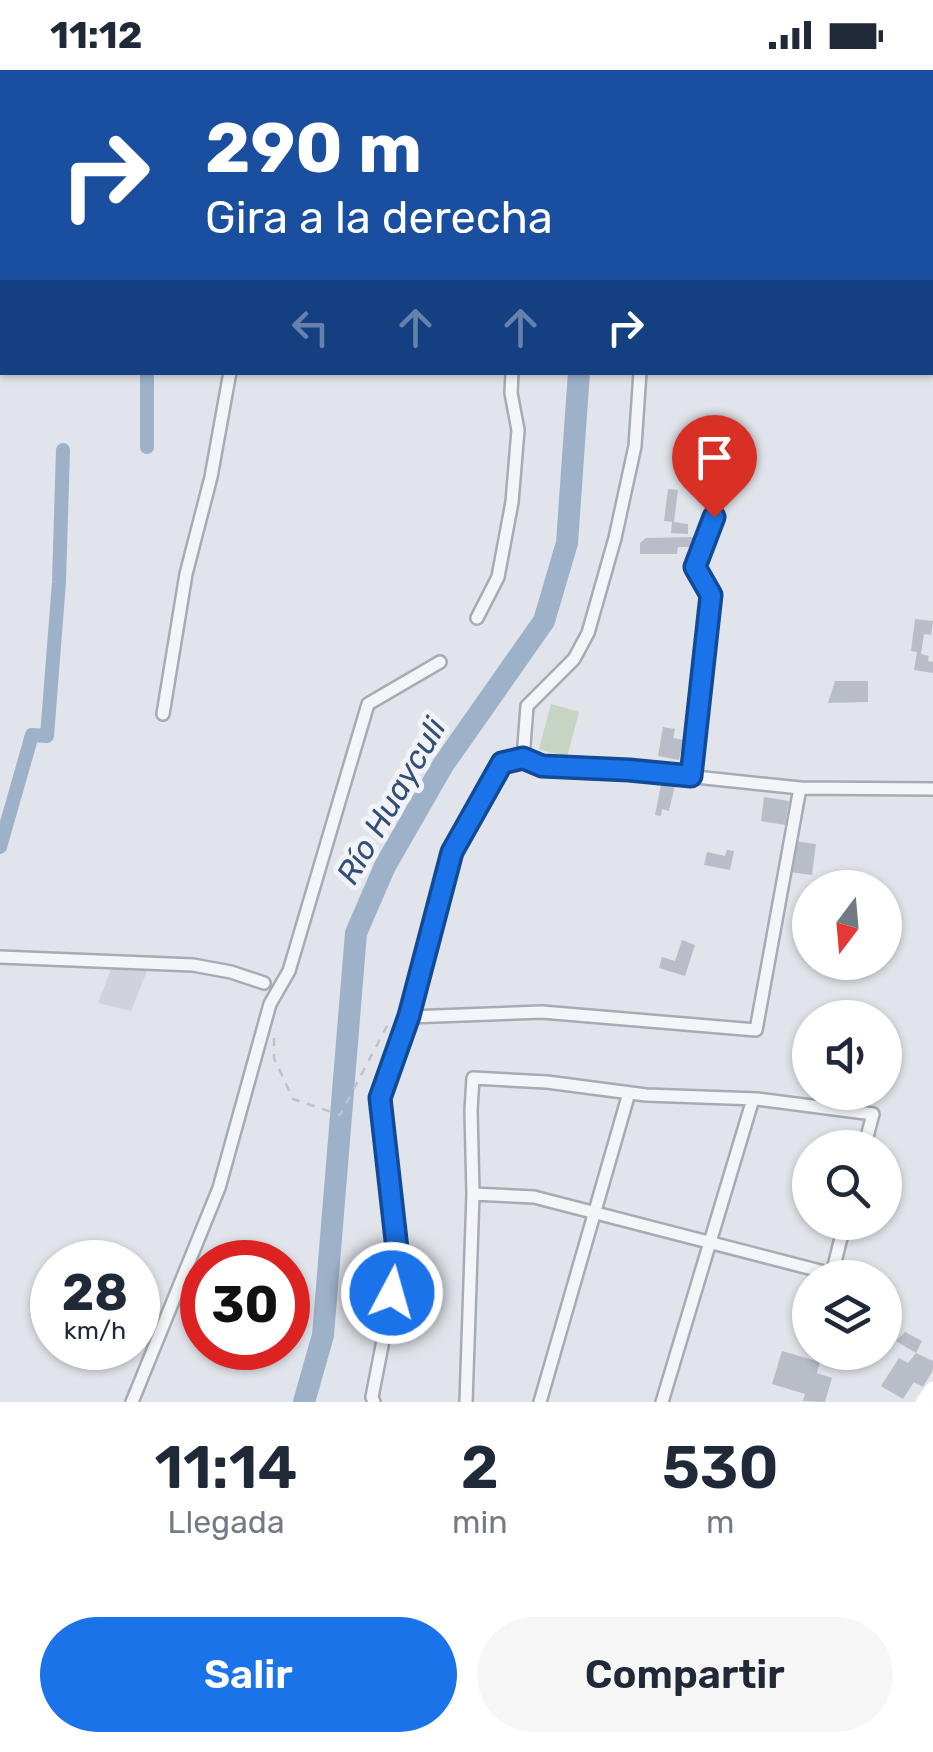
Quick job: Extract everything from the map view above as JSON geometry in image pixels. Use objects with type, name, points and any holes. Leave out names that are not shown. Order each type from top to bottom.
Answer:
[{"type":"main road","points":[[923,1402],[933,1389]]},
{"type":"street","points":[[164,714],[186,574],[211,477],[229,375]]},
{"type":"street","points":[[477,618],[498,577],[512,502],[518,430],[512,375]]},
{"type":"street","points":[[523,758],[527,706],[574,660],[588,633],[615,538],[635,446],[640,375]]},
{"type":"street","points":[[132,1402],[219,1188],[270,1004],[289,971],[368,704],[440,662]]},
{"type":"street","points":[[374,1402],[398,1258],[380,1098],[409,1016],[452,852],[502,763],[523,758],[542,766],[629,770],[800,788],[933,789]]},
{"type":"street","points":[[409,1016],[542,1012],[756,1030],[800,788]]},
{"type":"street","points":[[0,957],[193,965],[264,983]]},
{"type":"street","points":[[466,1402],[473,1078],[547,1082],[629,1093],[752,1098],[873,1114],[869,1130]]},
{"type":"street","points":[[540,1402],[629,1093]]},
{"type":"street","points":[[662,1402],[752,1098]]},
{"type":"street","points":[[473,1194],[534,1197],[832,1274],[840,1240]]},
{"type":"lane","points":[[691,776],[711,595],[695,567],[714,517]]},
{"type":"path","points":[[274,1030],[274,1058],[293,1099],[340,1115],[388,1024],[409,1016]]},
{"type":"shaded area","points":[[111,969],[147,971],[131,1011],[98,1003]]},
{"type":"green space","points":[[551,704],[579,712],[567,757],[539,749]]},
{"type":"building","points":[[668,489],[678,490],[674,522],[664,521]]},
{"type":"building","points":[[672,522],[688,524],[688,534],[671,533]]},
{"type":"building","points":[[698,537],[691,547],[678,547],[677,554],[640,554],[640,543],[646,538]]},
{"type":"building","points":[[915,619],[933,621],[931,635],[924,634],[921,654],[933,662],[933,673],[914,670],[917,652],[911,651]]},
{"type":"building","points":[[835,681],[868,681],[868,702],[828,703]]},
{"type":"building","points":[[663,727],[675,729],[673,738],[683,740],[679,760],[658,756]]},
{"type":"building","points":[[662,780],[675,785],[669,811],[662,809],[661,816],[655,815]]},
{"type":"building","points":[[764,797],[789,801],[785,825],[761,821]]},
{"type":"building","points":[[794,841],[816,844],[813,870],[790,872]]},
{"type":"building","points":[[727,850],[734,851],[730,870],[704,865],[707,852],[725,856]]},
{"type":"building","points":[[682,940],[695,945],[685,976],[659,968],[662,957],[675,961]]},
{"type":"building","points":[[905,1332],[922,1341],[916,1353],[902,1345]]},
{"type":"building","points":[[782,1351],[792,1354],[792,1370],[818,1370],[817,1373],[832,1378],[825,1402],[803,1401],[805,1394],[772,1384]]},
{"type":"building","points":[[916,1353],[933,1361],[933,1370],[923,1387],[914,1382],[903,1399],[881,1386],[891,1370],[902,1370],[902,1360],[908,1363]]},
{"type":"waterway","points":[[147,375],[147,447]]},
{"type":"waterway","name":"Río Huayculi","points":[[304,1402],[323,1335],[356,933],[385,866],[443,765],[544,621],[567,543],[579,375]]},
{"type":"waterway","points":[[0,847],[32,735],[47,736],[59,582],[63,450]]},
{"type":"route","points":[[392,1293],[398,1258],[380,1098],[409,1016],[452,852],[502,763],[523,758],[542,766],[691,776],[711,595],[695,567],[714,517]]}]
